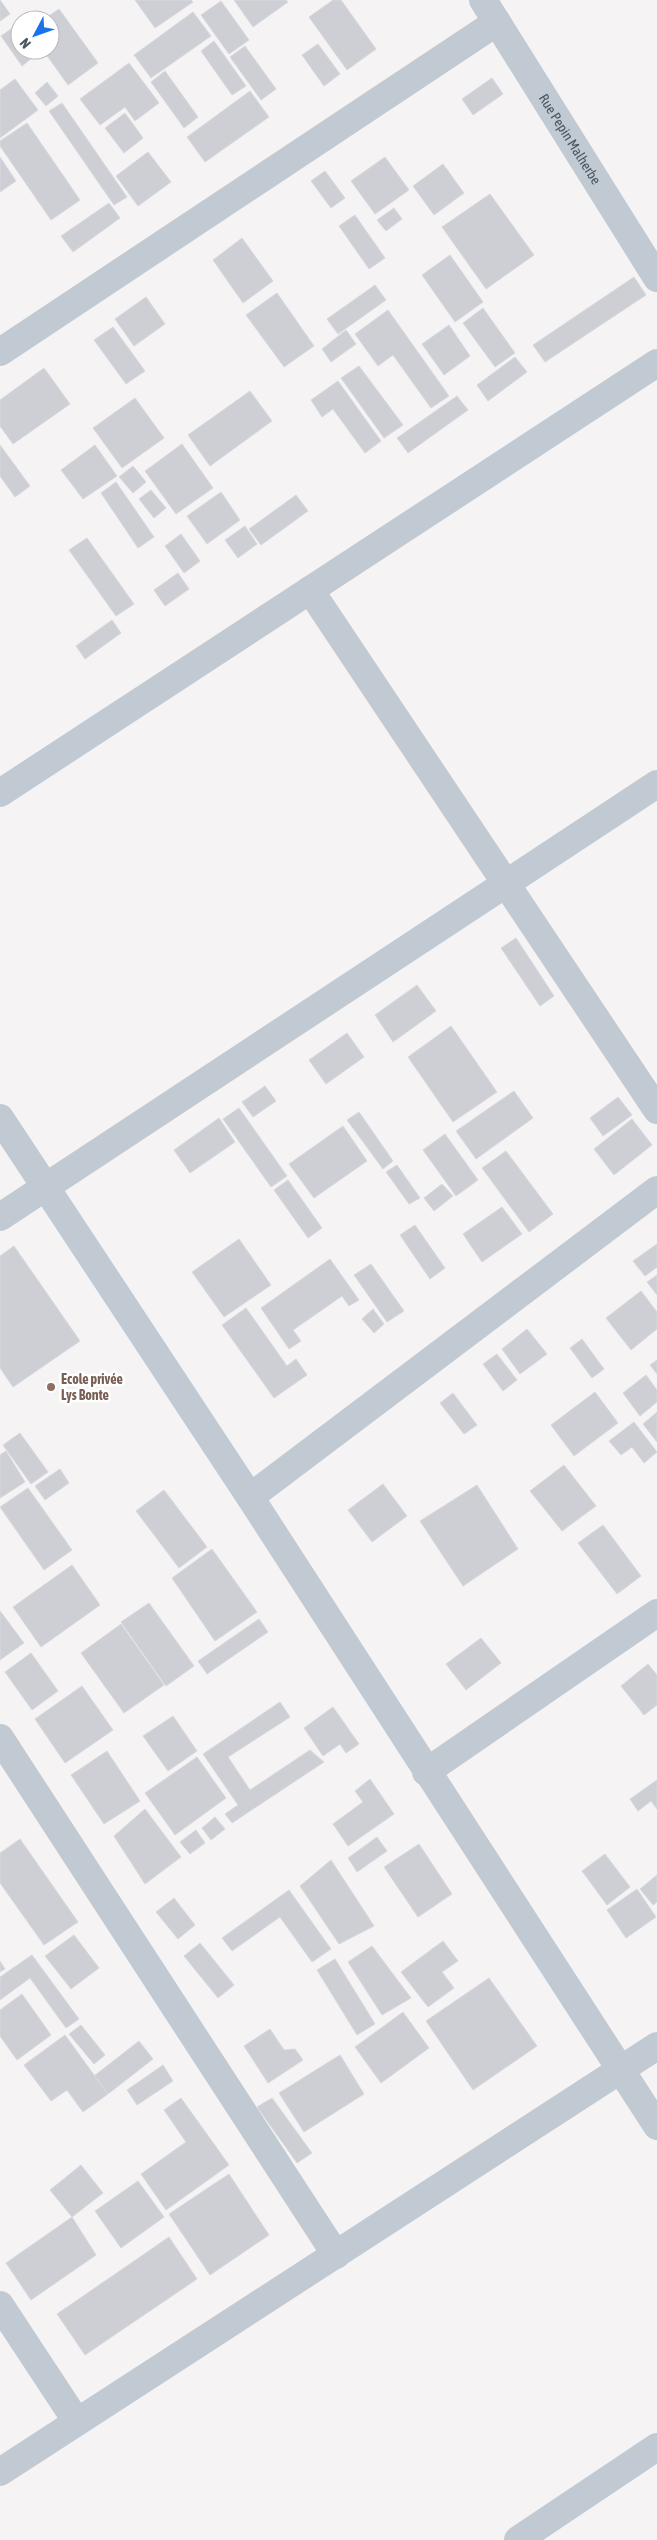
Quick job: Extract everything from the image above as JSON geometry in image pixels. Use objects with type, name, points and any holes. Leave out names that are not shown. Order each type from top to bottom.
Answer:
[{"type":"street","name":"Rue Pepin Malherbe","points":[[490,11],[657,278]]},
{"type":"street","points":[[0,352],[490,11]]},
{"type":"street","points":[[0,793],[657,363]]},
{"type":"street","points":[[310,590],[657,1110]]},
{"type":"street","points":[[0,1218],[657,784]]},
{"type":"street","points":[[0,1118],[250,1497],[426,1772],[657,2126]]},
{"type":"street","points":[[250,1497],[657,1190]]},
{"type":"street","points":[[426,1772],[657,1613]]},
{"type":"street","points":[[0,1738],[336,2256]]},
{"type":"street","points":[[0,2472],[336,2256],[657,2046]]},
{"type":"street","points":[[0,2305],[77,2422]]},
{"type":"street","points":[[518,2540],[657,2447]]},
{"type":"building","points":[[0,0],[10,14],[0,21]]},
{"type":"building","points":[[135,0],[191,0],[193,2],[155,28]]},
{"type":"building","points":[[234,0],[286,0],[288,2],[253,27]]},
{"type":"building","points":[[333,0],[341,0],[376,49],[347,70],[309,17]]},
{"type":"building","points":[[221,1],[249,40],[229,54],[201,15]]},
{"type":"building","points":[[60,10],[98,63],[68,85],[50,60],[60,60]]},
{"type":"building","points":[[193,12],[211,36],[151,78],[134,55]]},
{"type":"building","points":[[10,30],[10,49],[1,36]]},
{"type":"building","points":[[214,41],[246,86],[232,95],[201,51]]},
{"type":"building","points":[[318,44],[340,74],[324,86],[302,55]]},
{"type":"building","points":[[245,46],[276,89],[261,100],[230,57]]},
{"type":"building","points":[[18,60],[30,60],[22,66]]},
{"type":"building","points":[[129,63],[159,103],[135,121],[125,107],[100,125],[80,99]]},
{"type":"building","points":[[165,71],[198,117],[184,128],[151,82]]},
{"type":"building","points":[[492,78],[503,94],[473,115],[462,99]]},
{"type":"building","points":[[15,79],[38,110],[0,138],[0,90]]},
{"type":"building","points":[[47,82],[58,96],[46,106],[35,93]]},
{"type":"building","points":[[250,91],[269,117],[205,162],[187,137]]},
{"type":"building","points":[[62,103],[127,197],[114,205],[49,111]]},
{"type":"building","points":[[125,113],[143,138],[124,153],[105,128]]},
{"type":"building","points":[[27,123],[80,200],[51,220],[0,146],[0,141]]},
{"type":"building","points":[[148,152],[171,182],[138,206],[116,176]]},
{"type":"building","points":[[0,157],[16,181],[0,192]]},
{"type":"building","points":[[385,157],[409,190],[375,214],[351,181]]},
{"type":"building","points":[[443,164],[464,193],[434,215],[413,186]]},
{"type":"building","points":[[325,171],[345,198],[331,208],[311,181]]},
{"type":"building","points":[[490,194],[534,255],[486,289],[442,227]]},
{"type":"building","points":[[109,203],[120,218],[73,252],[61,236]]},
{"type":"building","points":[[394,208],[402,219],[386,231],[377,220]]},
{"type":"building","points":[[355,215],[385,258],[369,269],[339,226]]},
{"type":"building","points":[[242,238],[273,281],[243,303],[213,260]]},
{"type":"building","points":[[450,255],[483,302],[455,322],[422,275]]},
{"type":"building","points":[[634,277],[646,295],[545,362],[533,345]]},
{"type":"building","points":[[375,285],[386,300],[338,334],[327,319]]},
{"type":"building","points":[[277,293],[314,346],[284,367],[246,315]]},
{"type":"building","points":[[146,297],[165,324],[134,346],[115,319]]},
{"type":"building","points":[[483,308],[515,353],[495,367],[463,323]]},
{"type":"building","points":[[388,310],[449,396],[431,408],[393,355],[378,366],[355,334]]},
{"type":"building","points":[[449,325],[470,356],[444,375],[422,344]]},
{"type":"building","points":[[113,327],[145,371],[126,384],[94,340]]},
{"type":"building","points":[[346,330],[356,344],[331,362],[322,349]]},
{"type":"building","points":[[515,357],[527,372],[488,401],[477,385]]},
{"type":"building","points":[[359,366],[403,425],[384,438],[341,378]]},
{"type":"building","points":[[44,368],[70,404],[13,444],[0,426],[0,400]]},
{"type":"building","points":[[338,381],[381,441],[365,453],[333,409],[322,417],[311,400]]},
{"type":"building","points":[[250,391],[272,421],[210,466],[188,435]]},
{"type":"building","points":[[457,396],[468,410],[408,453],[397,438]]},
{"type":"building","points":[[135,398],[164,438],[122,468],[93,428]]},
{"type":"building","points":[[182,444],[213,488],[176,514],[145,471]]},
{"type":"building","points":[[0,445],[30,486],[15,497],[0,476]]},
{"type":"building","points":[[95,445],[117,476],[83,499],[61,470]]},
{"type":"building","points":[[133,466],[146,482],[133,493],[119,477]]},
{"type":"building","points":[[116,482],[154,537],[138,548],[101,493]]},
{"type":"building","points":[[151,490],[166,508],[154,518],[139,499]]},
{"type":"building","points":[[221,492],[240,520],[207,544],[187,516]]},
{"type":"building","points":[[296,495],[308,511],[261,545],[249,529]]},
{"type":"building","points":[[245,526],[257,544],[238,558],[225,540]]},
{"type":"building","points":[[181,534],[200,561],[184,573],[165,546]]},
{"type":"building","points":[[87,538],[134,604],[116,616],[69,550]]},
{"type":"building","points":[[178,573],[189,589],[165,606],[154,590]]},
{"type":"building","points":[[112,620],[121,633],[85,659],[76,646]]},
{"type":"building","points":[[516,938],[554,996],[540,1006],[501,948]]},
{"type":"building","points":[[417,985],[436,1011],[393,1042],[375,1015]]},
{"type":"building","points":[[451,1026],[497,1092],[453,1122],[408,1057]]},
{"type":"building","points":[[347,1033],[364,1057],[326,1084],[309,1060]]},
{"type":"building","points":[[265,1086],[276,1101],[253,1117],[242,1102]]},
{"type":"building","points":[[514,1091],[533,1118],[476,1159],[456,1131]]},
{"type":"building","points":[[618,1097],[632,1115],[603,1136],[590,1118]]},
{"type":"building","points":[[239,1108],[287,1176],[271,1187],[223,1119]]},
{"type":"building","points":[[359,1112],[393,1161],[383,1169],[347,1120]]},
{"type":"building","points":[[219,1118],[235,1142],[190,1173],[174,1150]]},
{"type":"building","points":[[632,1119],[652,1145],[614,1175],[594,1149]]},
{"type":"building","points":[[343,1126],[367,1161],[314,1198],[289,1164]]},
{"type":"building","points":[[445,1134],[478,1180],[456,1196],[423,1150]]},
{"type":"building","points":[[506,1151],[553,1214],[529,1232],[482,1168]]},
{"type":"building","points":[[397,1165],[420,1198],[409,1204],[386,1172]]},
{"type":"building","points":[[288,1180],[322,1228],[308,1238],[274,1190]]},
{"type":"building","points":[[442,1184],[453,1196],[434,1211],[424,1198]]},
{"type":"building","points":[[502,1207],[522,1234],[482,1262],[463,1234]]},
{"type":"building","points":[[415,1225],[445,1268],[430,1279],[400,1235]]},
{"type":"building","points":[[239,1239],[271,1285],[224,1317],[192,1272]]},
{"type":"building","points":[[657,1244],[657,1267],[645,1276],[633,1261]]},
{"type":"building","points":[[14,1246],[80,1341],[13,1387],[0,1368],[0,1256]]},
{"type":"building","points":[[330,1259],[359,1300],[349,1306],[342,1296],[293,1330],[301,1341],[289,1349],[261,1308]]},
{"type":"building","points":[[371,1264],[404,1311],[387,1322],[354,1275]]},
{"type":"building","points":[[657,1275],[657,1295],[647,1282]]},
{"type":"building","points":[[641,1291],[657,1312],[657,1329],[631,1350],[606,1318]]},
{"type":"building","points":[[246,1308],[287,1366],[296,1359],[307,1375],[274,1398],[222,1325]]},
{"type":"building","points":[[373,1309],[384,1324],[374,1333],[362,1319]]},
{"type":"building","points":[[527,1329],[547,1354],[520,1374],[502,1349]]},
{"type":"building","points":[[582,1339],[604,1369],[592,1378],[570,1348]]},
{"type":"building","points":[[497,1354],[517,1380],[503,1391],[483,1364]]},
{"type":"building","points":[[657,1360],[657,1374],[650,1365]]},
{"type":"building","points":[[646,1375],[657,1390],[657,1402],[640,1416],[623,1393]]},
{"type":"building","points":[[595,1392],[618,1423],[574,1456],[551,1425]]},
{"type":"building","points":[[453,1393],[477,1425],[464,1434],[440,1403]]},
{"type":"building","points":[[657,1412],[657,1442],[643,1424]]},
{"type":"building","points":[[634,1422],[657,1452],[644,1463],[632,1447],[621,1455],[609,1441]]},
{"type":"building","points":[[20,1433],[48,1472],[31,1484],[3,1445]]},
{"type":"building","points":[[6,1451],[25,1482],[0,1498],[0,1455]]},
{"type":"building","points":[[564,1465],[596,1506],[562,1531],[530,1491]]},
{"type":"building","points":[[60,1469],[69,1483],[45,1500],[35,1486]]},
{"type":"building","points":[[383,1484],[407,1516],[372,1542],[348,1510]]},
{"type":"building","points":[[477,1485],[518,1549],[463,1586],[420,1521]]},
{"type":"building","points":[[28,1488],[72,1550],[44,1570],[0,1507]]},
{"type":"building","points":[[164,1490],[207,1547],[179,1568],[136,1511]]},
{"type":"building","points":[[603,1525],[641,1576],[617,1594],[578,1543]]},
{"type":"building","points":[[212,1549],[257,1612],[215,1641],[172,1578]]},
{"type":"building","points":[[72,1565],[100,1605],[41,1647],[13,1607]]},
{"type":"building","points":[[149,1603],[194,1666],[166,1686],[121,1622]]},
{"type":"building","points":[[0,1611],[24,1643],[0,1660]]},
{"type":"building","points":[[259,1619],[268,1632],[207,1674],[198,1661]]},
{"type":"building","points":[[121,1624],[164,1685],[124,1713],[81,1653]]},
{"type":"building","points":[[481,1638],[501,1663],[466,1690],[446,1664]]},
{"type":"building","points":[[31,1653],[58,1691],[32,1710],[5,1672]]},
{"type":"building","points":[[648,1664],[657,1675],[657,1705],[644,1715],[621,1686]]},
{"type":"building","points":[[82,1686],[113,1730],[65,1763],[35,1719]]},
{"type":"building","points":[[280,1702],[290,1717],[228,1757],[250,1790],[310,1750],[324,1762],[232,1823],[225,1814],[238,1805],[203,1754]]},
{"type":"building","points":[[333,1707],[359,1744],[346,1753],[340,1744],[323,1756],[304,1728]]},
{"type":"building","points":[[173,1716],[197,1751],[168,1771],[143,1736]]},
{"type":"building","points":[[107,1751],[140,1801],[104,1824],[71,1775]]},
{"type":"building","points":[[197,1757],[226,1798],[175,1835],[145,1793]]},
{"type":"building","points":[[370,1779],[394,1814],[348,1846],[333,1824],[363,1802],[355,1791]]},
{"type":"building","points":[[657,1780],[657,1809],[651,1801],[638,1811],[630,1799]]},
{"type":"building","points":[[145,1809],[181,1857],[145,1884],[114,1836]]},
{"type":"building","points":[[215,1817],[225,1829],[211,1840],[202,1828]]},
{"type":"building","points":[[196,1830],[205,1843],[190,1854],[180,1842]]},
{"type":"building","points":[[377,1837],[387,1851],[357,1872],[348,1858]]},
{"type":"building","points":[[20,1839],[78,1922],[44,1945],[0,1883],[0,1853]]},
{"type":"building","points":[[419,1844],[452,1894],[418,1917],[384,1867]]},
{"type":"building","points":[[605,1854],[630,1887],[607,1905],[582,1871]]},
{"type":"building","points":[[331,1860],[374,1926],[339,1944],[300,1886]]},
{"type":"building","points":[[657,1875],[657,1902],[653,1905],[640,1889]]},
{"type":"building","points":[[637,1889],[656,1917],[626,1938],[607,1910]]},
{"type":"building","points":[[289,1890],[331,1949],[312,1962],[280,1917],[232,1951],[222,1938]]},
{"type":"building","points":[[174,1898],[195,1925],[178,1939],[156,1912]]},
{"type":"building","points":[[74,1935],[99,1968],[71,1989],[45,1956]]},
{"type":"building","points":[[443,1941],[458,1961],[442,1972],[454,1988],[428,2007],[401,1972]]},
{"type":"building","points":[[200,1943],[234,1985],[218,1998],[184,1956]]},
{"type":"building","points":[[372,1946],[411,1998],[382,2015],[348,1962]]},
{"type":"building","points":[[32,1955],[79,2019],[66,2028],[30,1978],[0,2000],[0,1977]]},
{"type":"building","points":[[335,1959],[375,2024],[357,2035],[317,1970]]},
{"type":"building","points":[[0,1961],[5,1969],[0,1972]]},
{"type":"building","points":[[489,1978],[537,2046],[473,2090],[426,2021]]},
{"type":"building","points":[[22,1994],[51,2035],[17,2060],[0,2036],[0,2010]]},
{"type":"building","points":[[403,2012],[429,2048],[381,2083],[355,2047]]},
{"type":"building","points":[[81,2025],[105,2055],[94,2064],[69,2034]]},
{"type":"building","points":[[270,2029],[284,2050],[295,2049],[303,2060],[268,2083],[244,2046]]},
{"type":"building","points":[[65,2035],[108,2094],[83,2112],[67,2090],[51,2101],[24,2065]]},
{"type":"building","points":[[139,2041],[153,2059],[108,2094],[94,2076]]},
{"type":"building","points":[[340,2055],[364,2094],[304,2132],[279,2093]]},
{"type":"building","points":[[163,2065],[173,2081],[137,2105],[127,2090]]},
{"type":"building","points":[[181,2098],[229,2165],[166,2210],[141,2174],[186,2142],[164,2110]]},
{"type":"building","points":[[272,2098],[312,2153],[297,2163],[257,2107]]},
{"type":"building","points":[[81,2165],[103,2193],[72,2217],[50,2190]]},
{"type":"building","points":[[229,2174],[269,2235],[210,2275],[169,2214]]},
{"type":"building","points":[[138,2181],[164,2217],[121,2248],[95,2211]]},
{"type":"building","points":[[72,2217],[96,2255],[31,2300],[6,2263]]},
{"type":"building","points":[[169,2237],[197,2279],[85,2355],[57,2314]]},
{"type":"place","name":"Ecole privée Lys Bonte","points":[[51,1387]]}]
